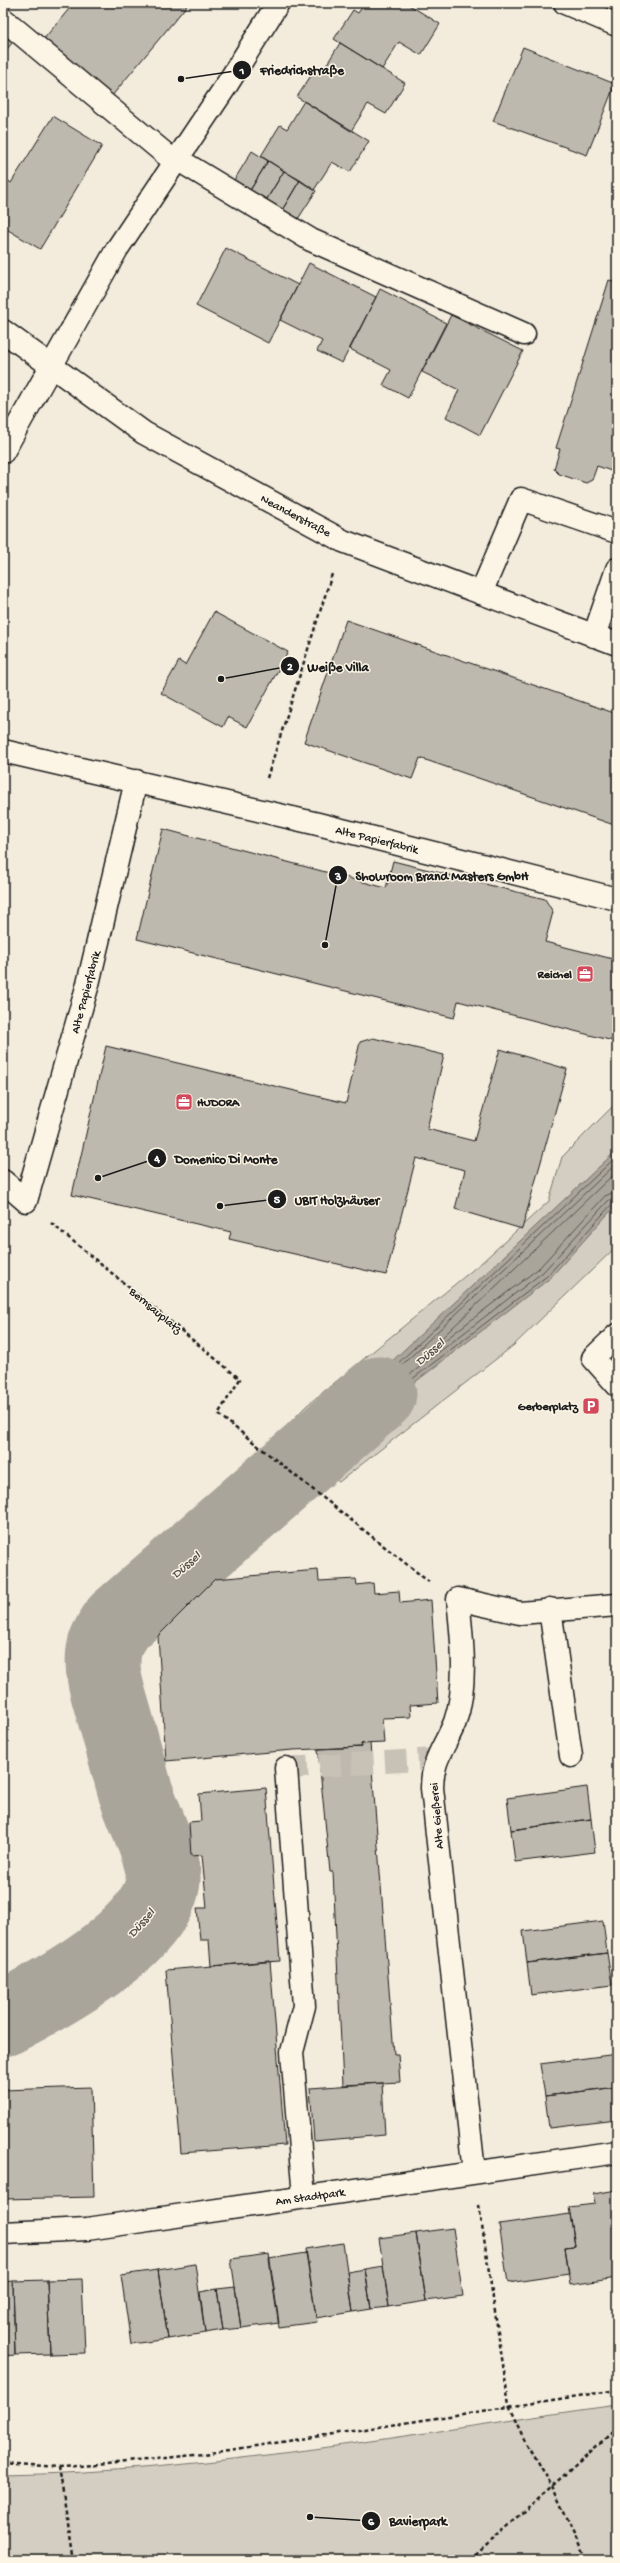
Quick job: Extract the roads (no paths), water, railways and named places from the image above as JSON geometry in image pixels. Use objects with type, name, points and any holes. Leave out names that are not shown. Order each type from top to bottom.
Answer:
[{"type":"street","points":[[565,3],[617,25]]},
{"type":"street","points":[[3,452],[117,249],[176,161],[275,4]]},
{"type":"street","points":[[3,19],[176,161],[311,240],[524,334]]},
{"type":"street","name":"Neanderstraße","points":[[3,331],[144,433],[343,541],[617,644]]},
{"type":"street","points":[[481,593],[521,499],[617,532]]},
{"type":"street","points":[[594,636],[617,569]]},
{"type":"street","name":"Alte Papierfabrik","points":[[3,751],[257,809],[617,899]]},
{"type":"street","name":"Alte Papierfabrik","points":[[3,1181],[26,1201],[88,984],[136,781]]},
{"type":"street","points":[[617,1335],[593,1358],[617,1385]]},
{"type":"street","name":"Alte Gießerei","points":[[474,2172],[432,1788],[432,1772],[436,1759],[455,1721],[461,1692],[462,1642],[458,1599],[520,1613],[550,1609]]},
{"type":"street","points":[[571,1756],[550,1609],[617,1605]]},
{"type":"street","points":[[286,1768],[304,2006],[292,2052],[304,2197]]},
{"type":"street","name":"Am Stadtpark","points":[[3,2233],[87,2229],[617,2152]]},
{"type":"water","points":[[617,1150],[617,1204],[549,1279],[414,1383],[313,1474],[292,1455]]},
{"type":"waterway","name":"Düssel","points":[[3,2019],[73,1980],[98,1962],[122,1943],[142,1922],[157,1901],[163,1880],[163,1871],[157,1848],[138,1800],[105,1681],[103,1655],[106,1643],[118,1622],[379,1394]]},
{"type":"tunnel","points":[[286,1768],[436,1759]]},
{"type":"place","name":"Friedrichstraße","points":[[181,79]]},
{"type":"place","name":"Weiße Villa","points":[[221,679]]},
{"type":"place","name":"Showroom Brand Masters GmbH","points":[[325,945]]},
{"type":"place","name":"Reichel","points":[[585,974]]},
{"type":"place","name":"HUDORA","points":[[184,1102]]},
{"type":"place","name":"Domenico Di Monte","points":[[98,1178]]},
{"type":"place","name":"UBIT Holzhäuser","points":[[220,1206]]},
{"type":"place","name":"Gerberplatz","points":[[591,1406]]},
{"type":"place","name":"Bavierpark","points":[[310,2517]]}]
